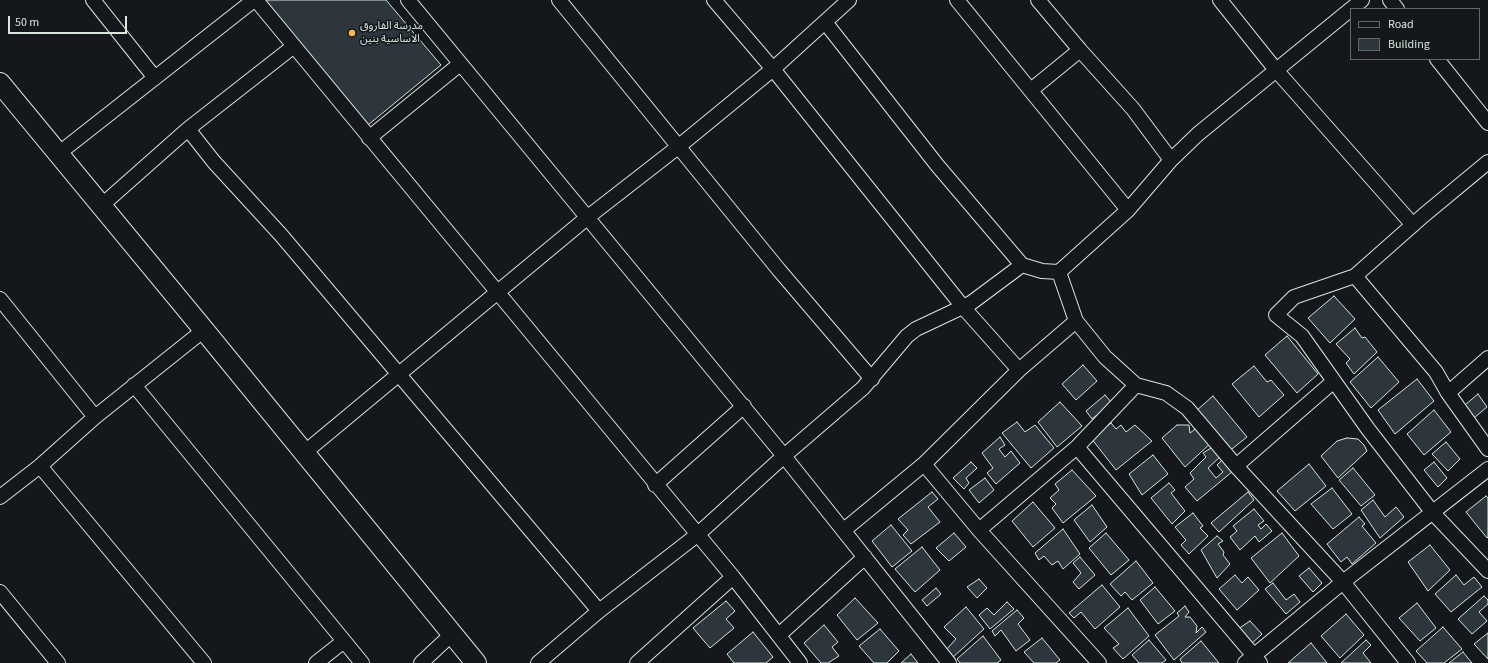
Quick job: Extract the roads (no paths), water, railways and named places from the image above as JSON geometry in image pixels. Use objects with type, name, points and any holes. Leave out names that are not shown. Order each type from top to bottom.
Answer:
[{"type":"street","points":[[93,0],[155,78]]},
{"type":"street","points":[[58,154],[255,0],[655,485],[733,577],[800,663]]},
{"type":"street","points":[[408,0],[744,406],[949,663]]},
{"type":"street","points":[[559,0],[678,147],[872,379]]},
{"type":"street","points":[[714,0],[773,69],[963,307],[1019,370]]},
{"type":"street","points":[[304,453],[588,217],[678,147],[773,69],[849,0]]},
{"type":"street","points":[[957,0],[1128,210]]},
{"type":"street","points":[[1038,0],[1133,109],[1171,160]]},
{"type":"street","points":[[1220,0],[1276,70],[1413,225]]},
{"type":"street","points":[[1352,8],[1362,0]]},
{"type":"street","points":[[1390,0],[1396,8]]},
{"type":"street","points":[[825,22],[937,165],[1022,265],[1042,271],[1059,272],[1128,210],[1171,160],[1198,134],[1350,10]]},
{"type":"street","points":[[102,206],[188,129],[294,46]]},
{"type":"street","points":[[1031,90],[1080,50]]},
{"type":"street","points":[[1438,60],[1488,123]]},
{"type":"street","points":[[369,138],[460,64]]},
{"type":"street","points":[[0,83],[476,663]]},
{"type":"street","points":[[188,129],[599,611]]},
{"type":"street","points":[[1486,563],[1433,513],[1368,429],[1302,336],[1276,315],[1294,297],[1355,276],[1488,162]]},
{"type":"street","points":[[538,663],[599,611],[697,535],[784,456],[863,388],[907,336],[916,329],[963,307],[1022,265]]},
{"type":"street","points":[[1059,272],[1076,321],[1105,357],[1136,385],[1166,393],[1177,399],[1187,408],[1236,466],[1343,582],[1408,663]]},
{"type":"street","points":[[1355,276],[1436,372],[1448,393],[1488,449]]},
{"type":"street","points":[[0,299],[95,417]]},
{"type":"street","points":[[844,530],[924,464],[1019,370],[1076,321]]},
{"type":"street","points":[[1,493],[40,466],[95,417],[204,330]]},
{"type":"street","points":[[1448,393],[1488,358]]},
{"type":"street","points":[[1236,466],[1334,381]]},
{"type":"street","points":[[134,385],[362,663]]},
{"type":"street","points":[[979,530],[1077,447],[1136,385]]},
{"type":"street","points":[[655,485],[744,406]]},
{"type":"street","points":[[1077,447],[1253,660],[1343,582],[1488,469]]},
{"type":"street","points":[[924,464],[979,530],[1099,663]]},
{"type":"street","points":[[40,466],[204,663]]},
{"type":"street","points":[[779,635],[865,557]]},
{"type":"street","points":[[637,663],[733,577]]},
{"type":"street","points":[[0,592],[58,663]]},
{"type":"street","points":[[421,663],[452,634]]},
{"type":"street","points":[[316,663],[344,642]]},
{"type":"place","name":"مدرسة الفاروق الاساسية بنين","points":[[352,33]]}]
